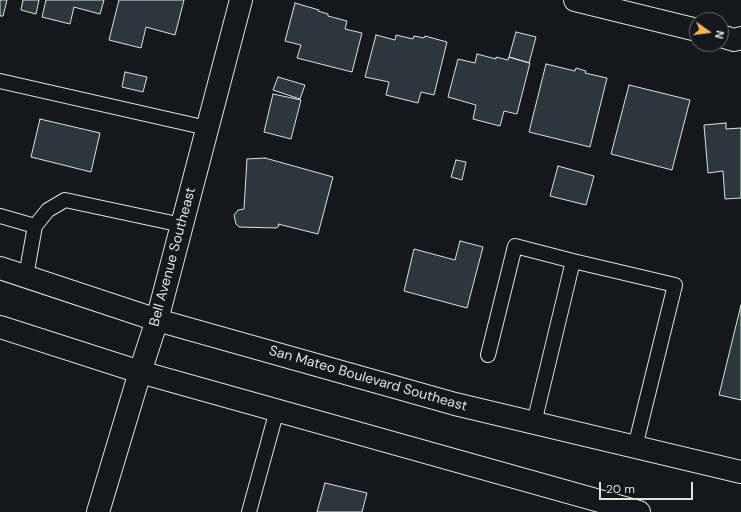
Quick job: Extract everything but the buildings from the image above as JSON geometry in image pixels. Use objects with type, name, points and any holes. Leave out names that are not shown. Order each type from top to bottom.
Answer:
[{"type":"main road","name":"Bell Avenue Southeast","points":[[98,512],[157,320],[241,0]]},
{"type":"main road","points":[[576,0],[689,28]]},
{"type":"main road","points":[[729,38],[734,40],[741,38]]},
{"type":"main road","name":"San Mateo Boulevard Southeast","points":[[0,268],[157,320],[455,404],[741,472]]},
{"type":"main road","points":[[0,327],[140,372],[639,512]]},
{"type":"lane","points":[[0,81],[208,128]]},
{"type":"lane","points":[[26,276],[35,226],[48,210],[65,200],[182,225]]},
{"type":"lane","points":[[0,216],[35,226]]},
{"type":"lane","points":[[488,355],[515,246],[675,285],[635,447]]},
{"type":"lane","points":[[534,422],[573,261]]},
{"type":"lane","points":[[249,512],[277,410]]}]
